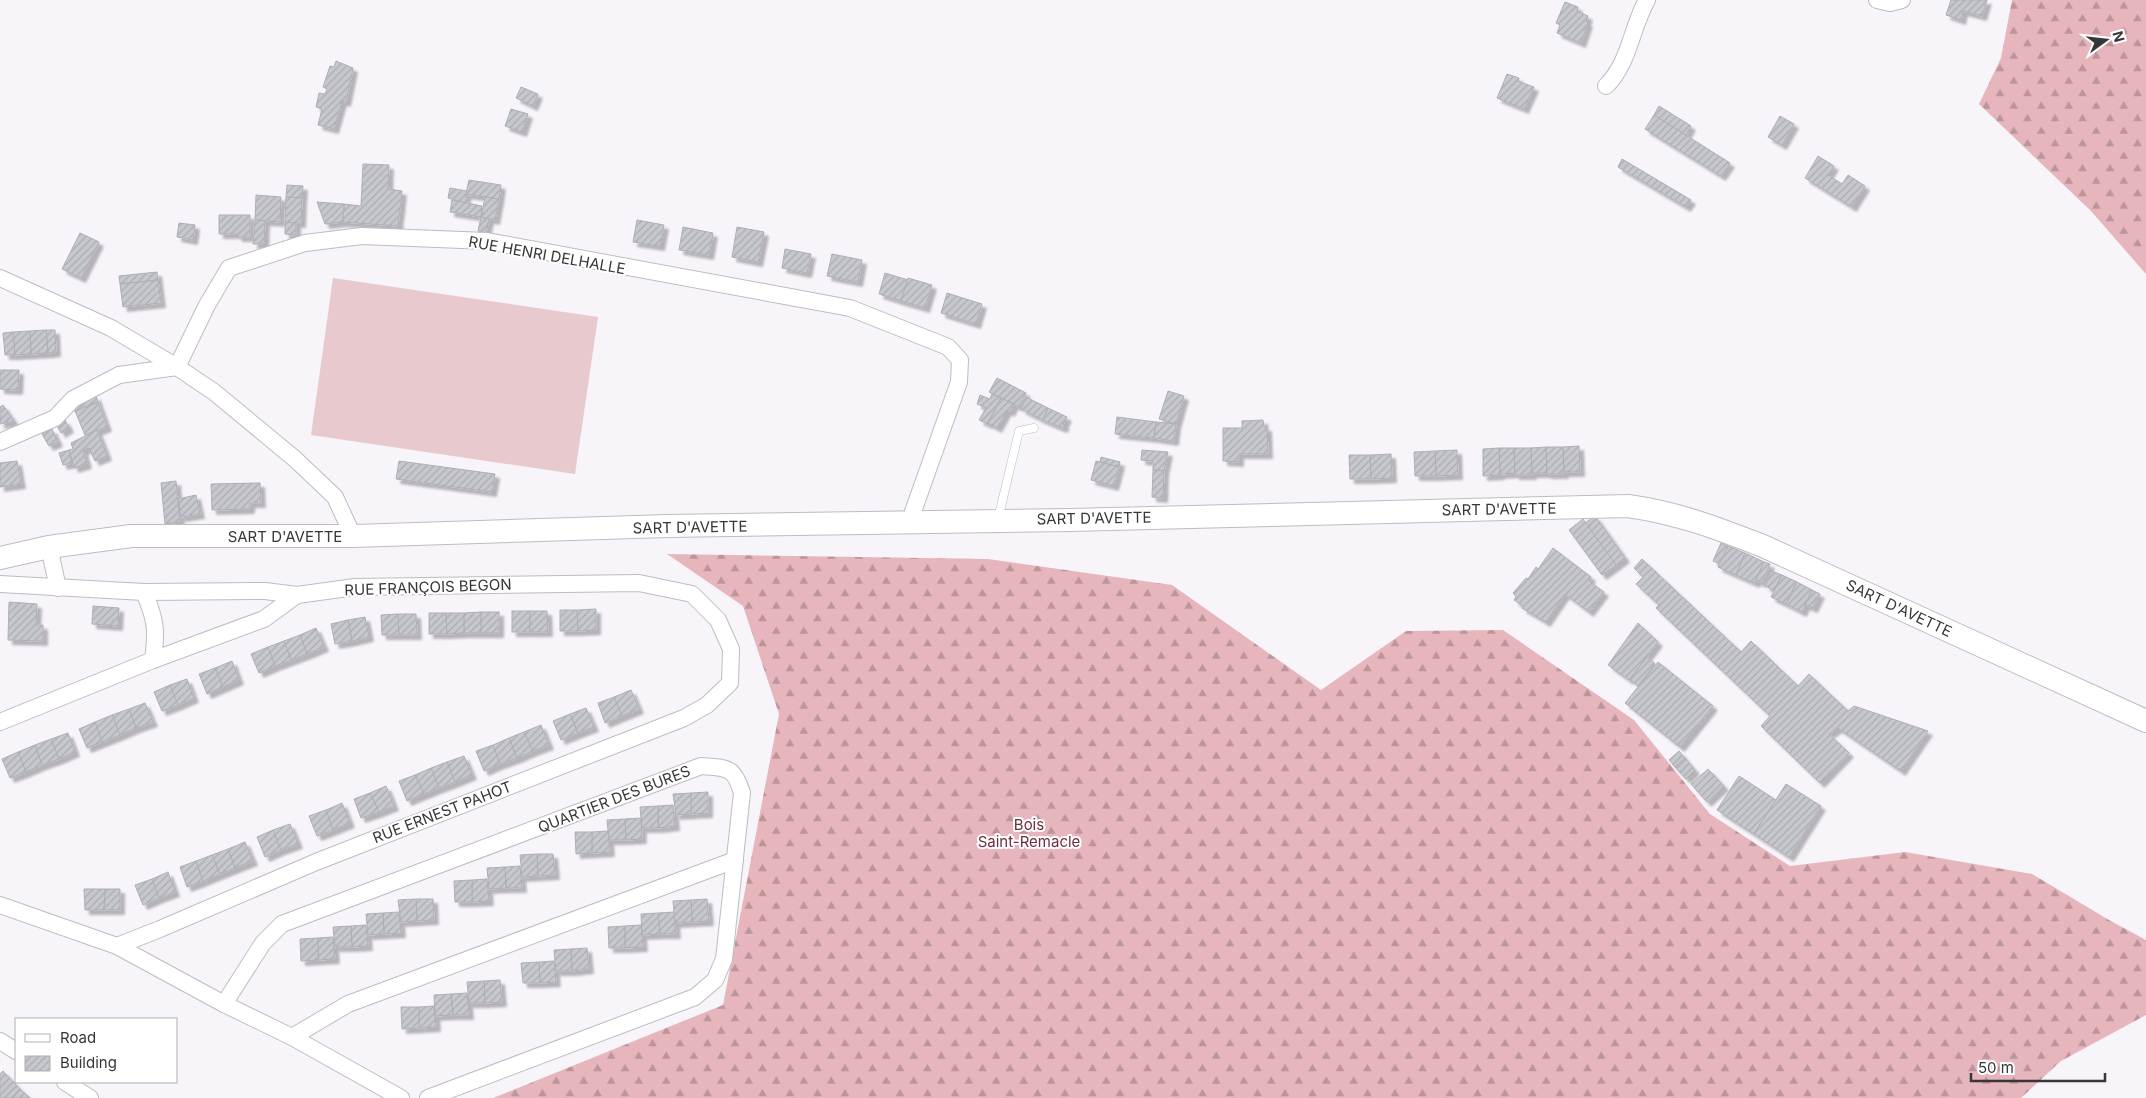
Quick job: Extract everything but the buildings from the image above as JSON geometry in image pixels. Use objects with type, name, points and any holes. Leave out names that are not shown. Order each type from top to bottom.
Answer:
[{"type":"street","points":[[1606,86],[1616,76],[1626,56],[1647,0]]},
{"type":"street","points":[[1877,0],[1890,3],[1902,0]]},
{"type":"street","name":"RUE HENRI DELHALLE","points":[[177,367],[207,306],[229,268],[305,243],[362,236],[487,241],[850,308],[948,347],[960,360],[959,382],[909,523]]},
{"type":"street","points":[[0,278],[111,328],[177,367],[214,392],[295,459],[335,497],[353,536]]},
{"type":"street","points":[[0,442],[55,418],[73,399],[119,375],[177,367]]},
{"type":"street","name":"SART D'AVETTE","points":[[0,558],[49,547],[130,536],[353,536],[668,526],[909,523],[1619,506],[1661,510],[1698,520],[1763,546],[2146,721]]},
{"type":"street","points":[[49,547],[58,588]]},
{"type":"street","name":"RUE FRANÇOIS BEGON","points":[[0,722],[153,660],[264,619],[297,595],[354,587],[639,582],[692,594],[718,620],[731,649]]},
{"type":"street","points":[[0,584],[144,592],[265,591],[297,595]]},
{"type":"street","points":[[144,592],[152,612],[157,634],[153,660]]},
{"type":"street","name":"RUE ERNEST PAHOT","points":[[117,946],[316,862],[684,718],[707,705],[730,683],[731,649]]},
{"type":"street","name":"QUARTIER DES BURES","points":[[224,1004],[263,943],[282,924],[701,766],[725,768],[737,777],[742,793],[735,860],[724,959],[715,980],[694,997],[428,1098]]},
{"type":"street","points":[[292,1037],[348,1004],[735,860]]},
{"type":"street","points":[[0,905],[117,946],[224,1004],[292,1037],[401,1098]]},
{"type":"street","points":[[0,1040],[15,1050]]},
{"type":"street","points":[[66,1083],[90,1098]]},
{"type":"lane","points":[[998,520],[1019,431],[1034,428]]},
{"type":"green space","points":[[2012,0],[2146,0],[2146,274],[2091,211],[1979,104],[2001,58]]},
{"type":"green space","name":"Bois Saint-Remacle","points":[[667,554],[988,559],[1172,585],[1321,690],[1406,631],[1503,630],[1634,720],[1710,814],[1790,866],[1905,852],[2032,874],[2146,940],[2146,1015],[2061,1061],[2021,1098],[493,1098],[723,1005],[779,714],[743,606]]},
{"type":"shaded area","points":[[333,278],[598,317],[575,474],[311,435]]}]
